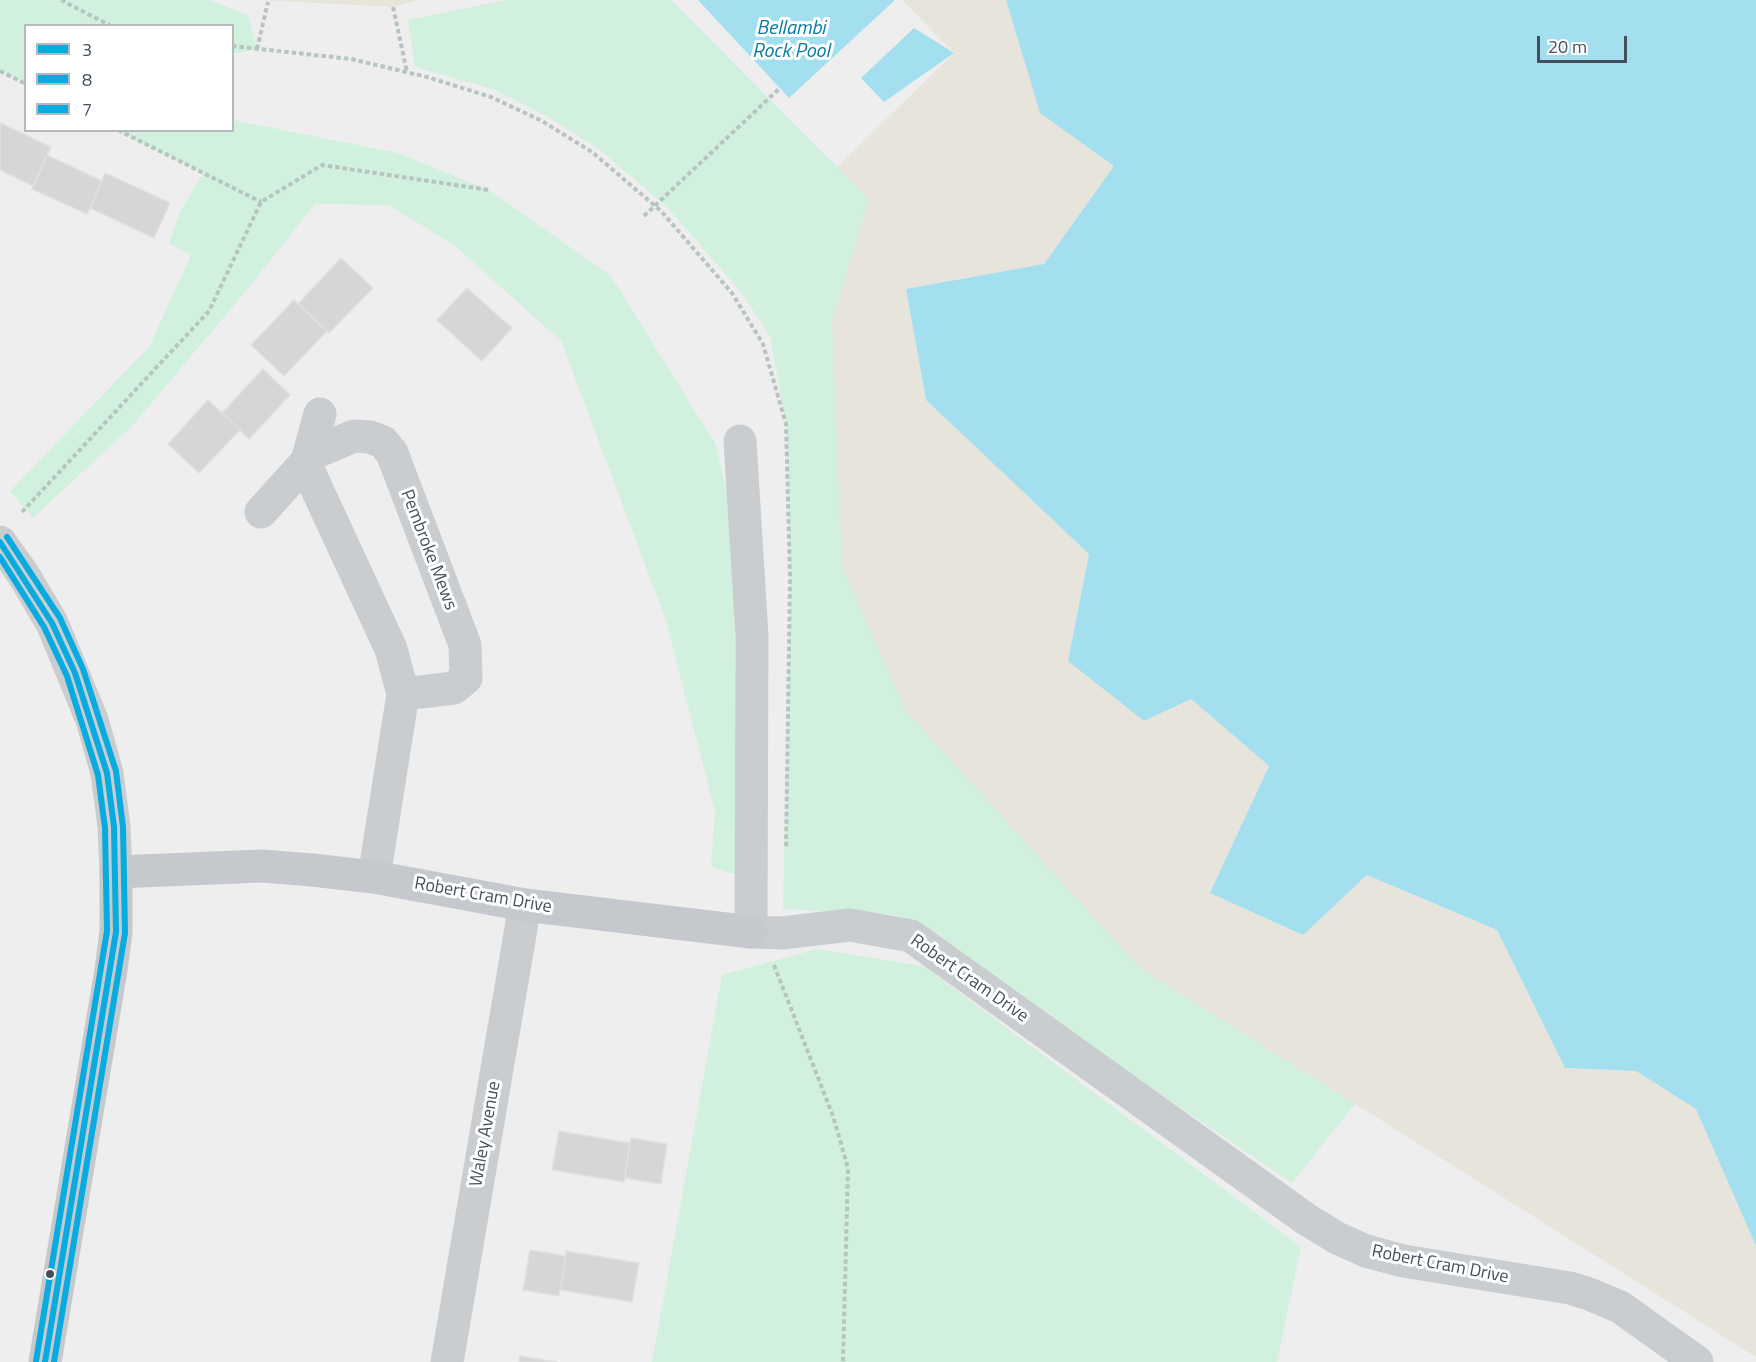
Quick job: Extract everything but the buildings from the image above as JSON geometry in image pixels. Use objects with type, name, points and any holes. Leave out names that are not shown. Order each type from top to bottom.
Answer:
[{"type":"main road","name":"Robert Cram Drive","points":[[116,872],[262,866],[374,877],[525,906],[767,933]]},
{"type":"main road","points":[[45,1362],[111,970],[116,932],[116,872]]},
{"type":"street","name":"Pembroke Mews","points":[[307,461],[320,414]]},
{"type":"street","name":"Pembroke Mews","points":[[261,512],[316,452],[354,436],[370,437],[383,442],[392,453],[465,645],[468,662],[466,678],[454,688],[403,694]]},
{"type":"street","points":[[740,441],[767,933]]},
{"type":"street","points":[[307,461],[310,474],[391,649],[403,694],[374,877]]},
{"type":"street","points":[[0,542],[23,574],[52,623],[92,720],[109,783],[116,872]]},
{"type":"street","name":"Waley Avenue","points":[[447,1362],[525,906]]},
{"type":"street","name":"Robert Cram Drive","points":[[767,933],[850,925],[911,936],[1306,1219],[1337,1238],[1366,1251],[1403,1261],[1570,1288],[1589,1294],[1620,1307],[1697,1362]]},
{"type":"path","points":[[61,0],[107,24]]},
{"type":"path","points":[[257,49],[268,2]]},
{"type":"path","points":[[393,7],[407,72]]},
{"type":"path","points":[[234,46],[351,59],[407,72],[491,96],[542,121],[592,152],[655,205],[732,293],[763,344],[786,424],[790,603],[786,850]]},
{"type":"path","points":[[0,71],[24,83]]},
{"type":"path","points":[[644,216],[780,88]]},
{"type":"path","points":[[122,132],[261,202]]},
{"type":"path","points":[[22,512],[209,311],[261,202],[322,165],[489,190]]},
{"type":"path","points":[[767,933],[777,978],[833,1116],[848,1168],[843,1362]]},
{"type":"green space","points":[[0,0],[209,0],[248,15],[257,49],[234,54],[234,24],[24,24],[24,83],[0,71]]},
{"type":"green space","points":[[506,0],[671,0],[869,199],[832,322],[1140,968],[1355,1104],[1292,1183],[895,915],[783,909],[790,591],[786,424],[770,336],[741,292],[668,208],[599,149],[548,117],[493,89],[415,67],[408,20]]},
{"type":"green space","points":[[234,120],[398,153],[489,190],[611,276],[716,445],[728,499],[734,570],[737,875],[711,867],[715,811],[665,618],[561,341],[455,246],[389,205],[315,204],[246,291],[132,426],[33,518],[10,491],[149,347],[191,255],[169,243],[181,210],[203,173],[120,132],[234,132]]},
{"type":"green space","points":[[817,949],[924,966],[1301,1247],[1277,1362],[652,1362],[722,975]]},
{"type":"sand","points":[[260,0],[417,0],[393,7]]},
{"type":"sand","points":[[902,0],[1006,0],[1040,113],[1115,165],[1044,264],[906,289],[926,400],[1089,554],[1068,661],[1191,699],[1269,766],[1211,893],[1303,935],[1367,875],[1497,930],[1565,1068],[1636,1071],[1697,1109],[1756,1246],[1756,1357],[1140,968],[906,711],[842,566],[832,322],[869,199],[837,167],[954,53]]},
{"type":"water","name":"Bellambi Rock Pool","points":[[698,0],[895,0],[789,98]]},
{"type":"water","points":[[1006,0],[1756,0],[1756,1246],[1696,1109],[1636,1071],[1565,1068],[1497,930],[1367,875],[1303,935],[1210,893],[1269,766],[1191,699],[1144,721],[1068,661],[1089,554],[926,400],[906,289],[1044,264],[1114,166],[1040,113]]},
{"type":"water","name":"Bellambi Rock Pool","points":[[914,28],[954,53],[884,102],[861,78]]},
{"type":"transit line","name":"7","points":[[7,537],[60,618],[83,669],[116,771],[123,827],[125,933],[54,1362]]},
{"type":"transit line","name":"3","points":[[0,542],[52,623],[75,673],[107,773],[114,827],[116,932],[45,1362]]},
{"type":"transit line","name":"8","points":[[0,557],[44,627],[67,676],[98,775],[105,828],[107,931],[36,1361]]}]
